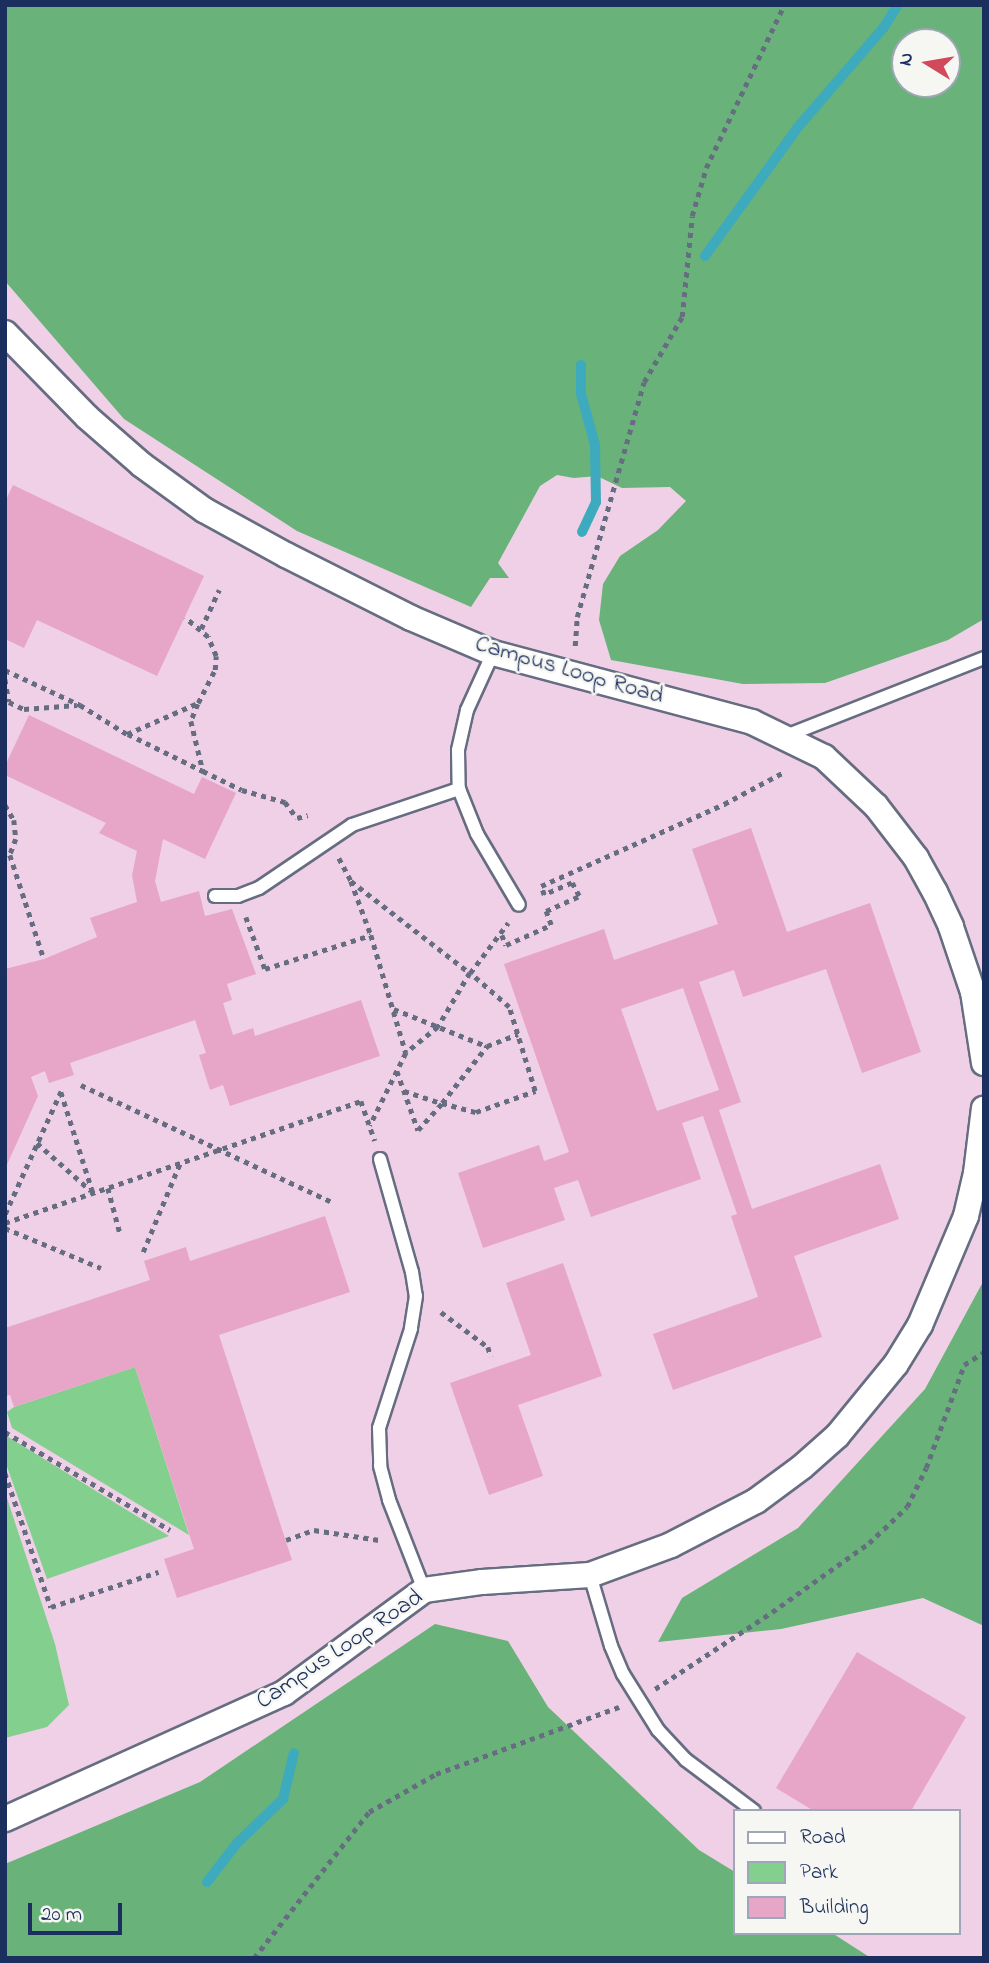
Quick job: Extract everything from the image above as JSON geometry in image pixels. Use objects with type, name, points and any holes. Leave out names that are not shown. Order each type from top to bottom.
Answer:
[{"type":"street","name":"Campus Loop Road","points":[[5,333],[88,417],[142,465],[204,510],[411,618],[493,653],[720,712],[786,736],[824,757],[876,806],[916,858],[935,892],[963,959],[975,1004],[984,1063]]},
{"type":"street","name":"Campus Loop Road","points":[[5,1819],[284,1693],[424,1590],[482,1582],[590,1575],[671,1545],[756,1501],[802,1468],[866,1403],[896,1364],[920,1325],[952,1256],[966,1216],[976,1173],[984,1108]]},
{"type":"lane","points":[[493,653],[467,710],[457,750],[459,789],[477,834],[519,905]]},
{"type":"lane","points":[[786,736],[984,658]]},
{"type":"lane","points":[[215,896],[238,896],[259,888],[326,840],[352,825],[459,789]]},
{"type":"lane","points":[[380,1159],[412,1272],[416,1296],[411,1329],[379,1428],[380,1466],[389,1500],[424,1590]]},
{"type":"lane","points":[[590,1575],[611,1646],[638,1700],[658,1730],[686,1760],[751,1809]]},
{"type":"path","points":[[574,675],[577,617],[644,382],[682,317],[692,216],[706,168],[784,5]]},
{"type":"path","points":[[201,629],[219,590]]},
{"type":"path","points":[[185,618],[201,629],[213,646],[215,670],[191,721],[203,771]]},
{"type":"path","points":[[5,670],[80,705],[127,734],[242,790],[285,802],[297,818],[308,814]]},
{"type":"path","points":[[5,679],[9,702],[24,709],[80,705]]},
{"type":"path","points":[[127,734],[198,703]]},
{"type":"path","points":[[370,1126],[406,1053],[438,1027],[470,973],[502,934],[506,945],[551,925],[546,911],[579,896],[572,883],[544,895],[541,886],[724,804],[784,772]]},
{"type":"path","points":[[5,804],[14,820],[16,839],[10,855],[44,959]]},
{"type":"path","points":[[338,857],[351,881],[371,935],[406,1053]]},
{"type":"path","points":[[351,881],[470,973],[509,1007],[535,1091],[476,1112],[404,1091]]},
{"type":"path","points":[[238,896],[265,969],[371,935]]},
{"type":"path","points":[[393,1009],[486,1046]]},
{"type":"path","points":[[397,1072],[418,1130],[486,1046],[517,1034]]},
{"type":"path","points":[[81,1085],[332,1202]]},
{"type":"path","points":[[5,1214],[61,1091],[93,1193]]},
{"type":"path","points":[[5,1225],[361,1101],[380,1159]]},
{"type":"path","points":[[37,1143],[93,1193]]},
{"type":"path","points":[[143,1252],[180,1163]]},
{"type":"path","points":[[108,1188],[120,1233]]},
{"type":"path","points":[[5,1225],[102,1268]]},
{"type":"path","points":[[441,1312],[488,1347],[491,1357]]},
{"type":"path","points":[[254,1958],[369,1812],[436,1774],[638,1700],[869,1543],[907,1507],[926,1468],[964,1365],[984,1352]]},
{"type":"path","points":[[5,1432],[170,1530]]},
{"type":"path","points":[[5,1473],[51,1607],[158,1572]]},
{"type":"path","points":[[286,1541],[314,1530],[379,1540]]},
{"type":"shaded area","points":[[5,5],[984,5],[984,1958],[5,1958]]},
{"type":"green space","points":[[5,5],[984,5],[984,619],[948,640],[825,683],[743,684],[611,660],[599,620],[603,584],[620,556],[658,530],[686,501],[670,487],[622,488],[597,476],[574,478],[557,475],[540,486],[498,563],[509,578],[490,578],[471,607],[297,531],[124,419],[5,281]]},
{"type":"green space","points":[[984,1280],[984,1626],[923,1598],[781,1629],[658,1642],[682,1598],[798,1528],[925,1389]]},
{"type":"green space","points":[[135,1367],[189,1535],[12,1428],[7,1412],[14,1407]]},
{"type":"green space","points":[[5,1435],[169,1536],[47,1579],[5,1461]]},
{"type":"green space","points":[[5,1492],[55,1644],[69,1705],[47,1727],[5,1738]]},
{"type":"green space","points":[[435,1624],[508,1641],[548,1707],[699,1850],[734,1871],[734,1935],[835,1935],[871,1958],[5,1958],[5,1864],[200,1782]]},
{"type":"building","points":[[13,485],[204,576],[157,676],[37,620],[24,648],[5,639],[5,502]]},
{"type":"building","points":[[29,715],[194,794],[202,777],[236,793],[205,859],[163,839],[155,881],[161,902],[199,891],[205,916],[232,909],[256,974],[227,984],[232,1000],[223,1003],[233,1035],[253,1028],[255,1036],[361,1000],[380,1056],[230,1106],[223,1085],[210,1090],[199,1055],[206,1053],[195,1020],[70,1063],[74,1075],[49,1083],[45,1071],[31,1077],[38,1096],[5,1169],[5,969],[44,959],[97,937],[90,918],[137,902],[132,875],[137,851],[99,833],[106,823],[5,775],[5,766]]},
{"type":"building","points":[[751,828],[787,932],[870,903],[921,1052],[862,1073],[826,969],[743,997],[734,970],[699,982],[741,1102],[719,1110],[752,1209],[880,1164],[899,1219],[794,1256],[822,1337],[673,1390],[653,1334],[758,1297],[731,1216],[737,1214],[703,1116],[682,1123],[701,1179],[591,1217],[578,1180],[554,1188],[565,1220],[483,1248],[458,1173],[539,1145],[544,1161],[569,1152],[504,964],[604,929],[614,960],[718,924],[692,849]],"holes":[[[683,988],[719,1090],[657,1111],[621,1009]]]},
{"type":"building","points":[[325,1216],[350,1292],[219,1335],[292,1560],[177,1598],[164,1559],[194,1549],[135,1367],[14,1407],[10,1395],[5,1396],[5,1328],[150,1280],[144,1261],[186,1247],[190,1261]]},
{"type":"building","points":[[563,1263],[602,1376],[518,1405],[543,1476],[489,1495],[450,1383],[531,1355],[506,1283]]},
{"type":"building","points":[[857,1652],[966,1717],[912,1809],[811,1809],[776,1788]]},
{"type":"waterway","points":[[705,256],[798,127],[884,27],[898,5]]},
{"type":"waterway","points":[[581,365],[581,394],[595,445],[596,502],[582,532]]},
{"type":"waterway","points":[[207,1882],[237,1843],[283,1799],[294,1753]]}]
